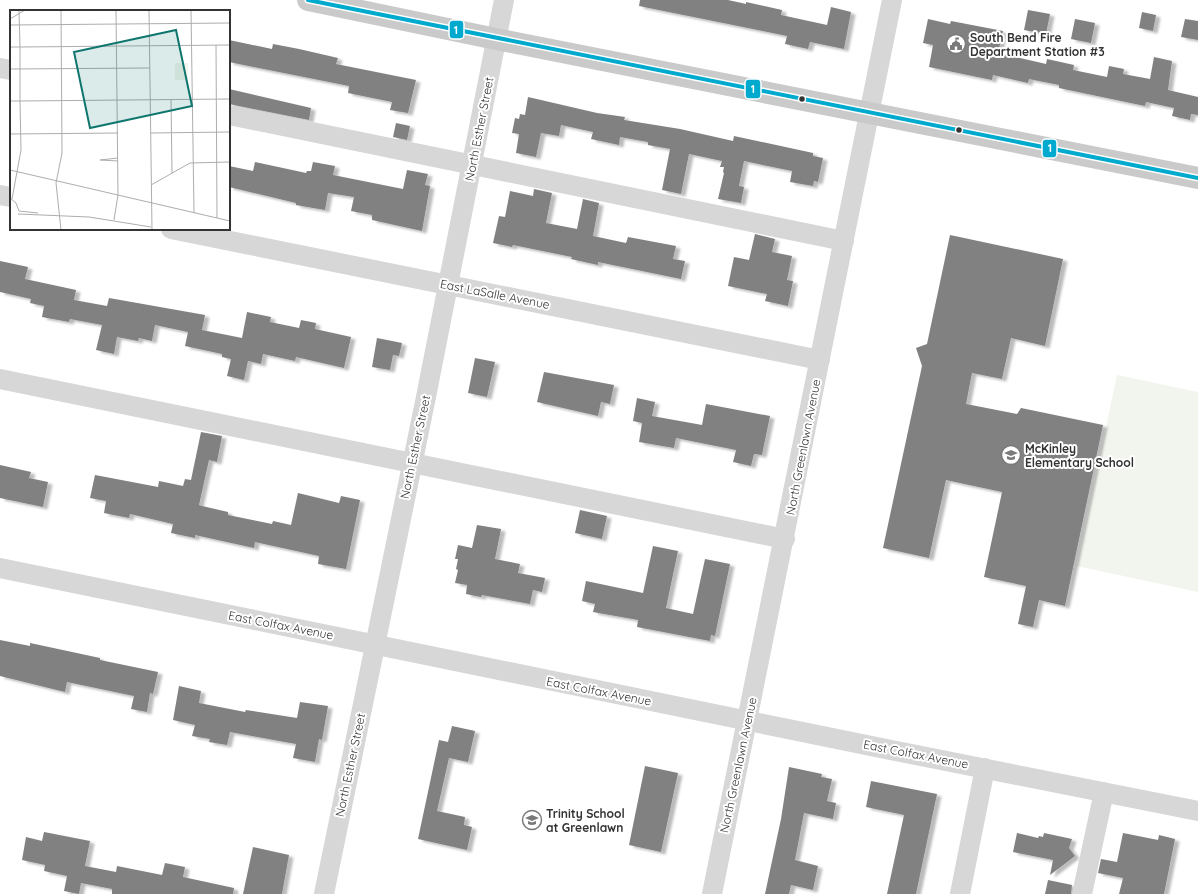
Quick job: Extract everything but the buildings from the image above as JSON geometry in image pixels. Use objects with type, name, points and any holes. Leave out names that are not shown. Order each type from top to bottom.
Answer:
[{"type":"main road","points":[[308,0],[496,39],[1198,178]]},
{"type":"street","name":"North Esther Street","points":[[324,894],[504,0]]},
{"type":"street","name":"North Greenlawn Avenue","points":[[712,894],[785,539],[892,0]]},
{"type":"street","points":[[0,68],[10,70]]},
{"type":"street","points":[[230,115],[471,166],[844,241]]},
{"type":"street","points":[[0,195],[10,197]]},
{"type":"street","name":"East LaSalle Avenue","points":[[176,230],[820,360]]},
{"type":"street","points":[[0,379],[412,462],[580,499],[785,539]]},
{"type":"street","name":"East Colfax Avenue","points":[[0,568],[747,721],[1198,811]]},
{"type":"street","points":[[960,894],[985,768]]},
{"type":"street","points":[[1082,894],[1104,792]]},
{"type":"shaded area","points":[[1117,375],[1198,392],[1198,592],[1077,566]]},
{"type":"transit line","name":"1","points":[[308,0],[1198,178]]},
{"type":"place","name":"South Bend Fire Department Station #3","points":[[956,44]]},
{"type":"place","name":"McKinley Elementary School","points":[[1011,455]]},
{"type":"place","name":"Trinity School at Greenlawn","points":[[532,820]]}]
